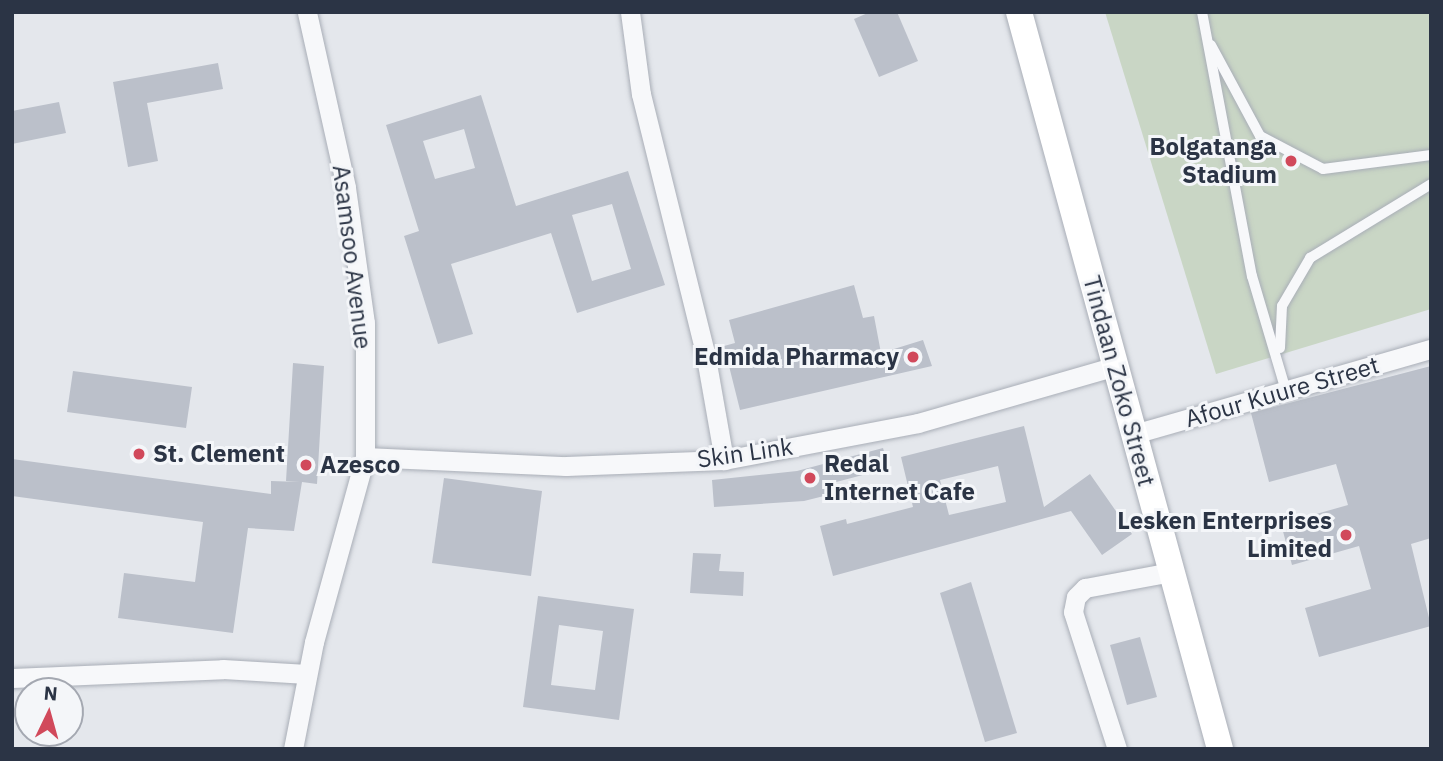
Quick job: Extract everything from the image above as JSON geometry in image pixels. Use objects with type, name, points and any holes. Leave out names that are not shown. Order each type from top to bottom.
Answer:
[{"type":"main road","name":"Tindaan Zoko Street","points":[[1019,12],[1220,749]]},
{"type":"street","name":"Asamsoo Avenue","points":[[293,749],[307,674],[365,457],[363,310],[346,187],[307,12]]},
{"type":"street","points":[[630,12],[642,94],[705,352],[724,460]]},
{"type":"street","name":"Afour Kuure Street","points":[[1134,434],[1431,349]]},
{"type":"street","name":"Skin Link","points":[[365,457],[566,466],[724,460],[918,422],[1115,366]]},
{"type":"street","points":[[1117,749],[1073,612],[1076,597],[1085,588],[1171,572]]},
{"type":"street","points":[[12,678],[223,669],[307,674]]},
{"type":"lane","points":[[1202,12],[1252,276],[1279,355],[1286,391]]},
{"type":"lane","points":[[1207,37],[1260,136],[1270,142],[1323,169],[1431,155]]},
{"type":"lane","points":[[1279,355],[1282,306],[1310,258],[1431,184]]},
{"type":"green space","name":"Bolgatanga Stadium","points":[[1105,12],[1431,12],[1431,309],[1216,374]]},
{"type":"building","points":[[870,12],[897,12],[918,61],[879,77],[854,19]]},
{"type":"building","points":[[218,63],[223,89],[147,103],[158,161],[128,167],[113,82]]},
{"type":"building","points":[[481,95],[516,206],[628,171],[665,285],[577,313],[551,233],[451,264],[473,334],[438,344],[404,236],[419,231],[386,125]],"holes":[[[464,129],[475,168],[435,179],[423,141]],[[612,204],[631,269],[592,281],[572,215]]]},
{"type":"building","points":[[59,102],[66,133],[12,144],[12,111]]},
{"type":"building","points":[[854,285],[863,318],[874,316],[881,353],[923,340],[932,366],[740,410],[724,346],[735,343],[729,320]]},
{"type":"building","points":[[293,363],[324,366],[317,484],[302,482],[294,531],[248,528],[233,633],[118,618],[124,573],[195,582],[203,522],[12,496],[12,459],[271,494],[271,481],[300,482],[286,481]]},
{"type":"building","name":"Lesken Enterprises Limited","points":[[1431,366],[1431,538],[1411,544],[1431,626],[1319,657],[1305,608],[1371,589],[1359,546],[1292,565],[1281,524],[1348,505],[1336,464],[1269,482],[1251,413]]},
{"type":"building","points":[[73,371],[192,387],[186,428],[67,412]]},
{"type":"building","points":[[1024,426],[1044,507],[1090,474],[1132,534],[1102,555],[1071,511],[833,576],[820,526],[846,519],[847,524],[913,507],[901,457]],"holes":[[[998,466],[1006,502],[949,515],[940,480]]]},
{"type":"building","points":[[883,448],[889,468],[825,485],[828,495],[804,501],[714,507],[712,480],[797,471]]},
{"type":"building","points":[[444,478],[542,491],[531,576],[432,563]]},
{"type":"building","points":[[693,553],[721,554],[719,571],[744,572],[743,596],[690,593]]},
{"type":"building","points":[[971,582],[1017,733],[985,742],[940,593]]},
{"type":"building","points":[[538,596],[634,609],[619,720],[523,707]],"holes":[[[559,625],[603,631],[595,690],[551,685]]]},
{"type":"building","points":[[1140,637],[1157,697],[1127,705],[1110,645]]},
{"type":"place","name":"Bolgatanga Stadium","points":[[1291,161]]},
{"type":"place","name":"Edmida Pharmacy","points":[[913,357]]},
{"type":"place","name":"St. Clement","points":[[139,454]]},
{"type":"place","name":"Azesco","points":[[306,465]]},
{"type":"place","name":"Redal Internet Cafe","points":[[810,478]]},
{"type":"place","name":"Lesken Enterprises Limited","points":[[1346,535]]}]
